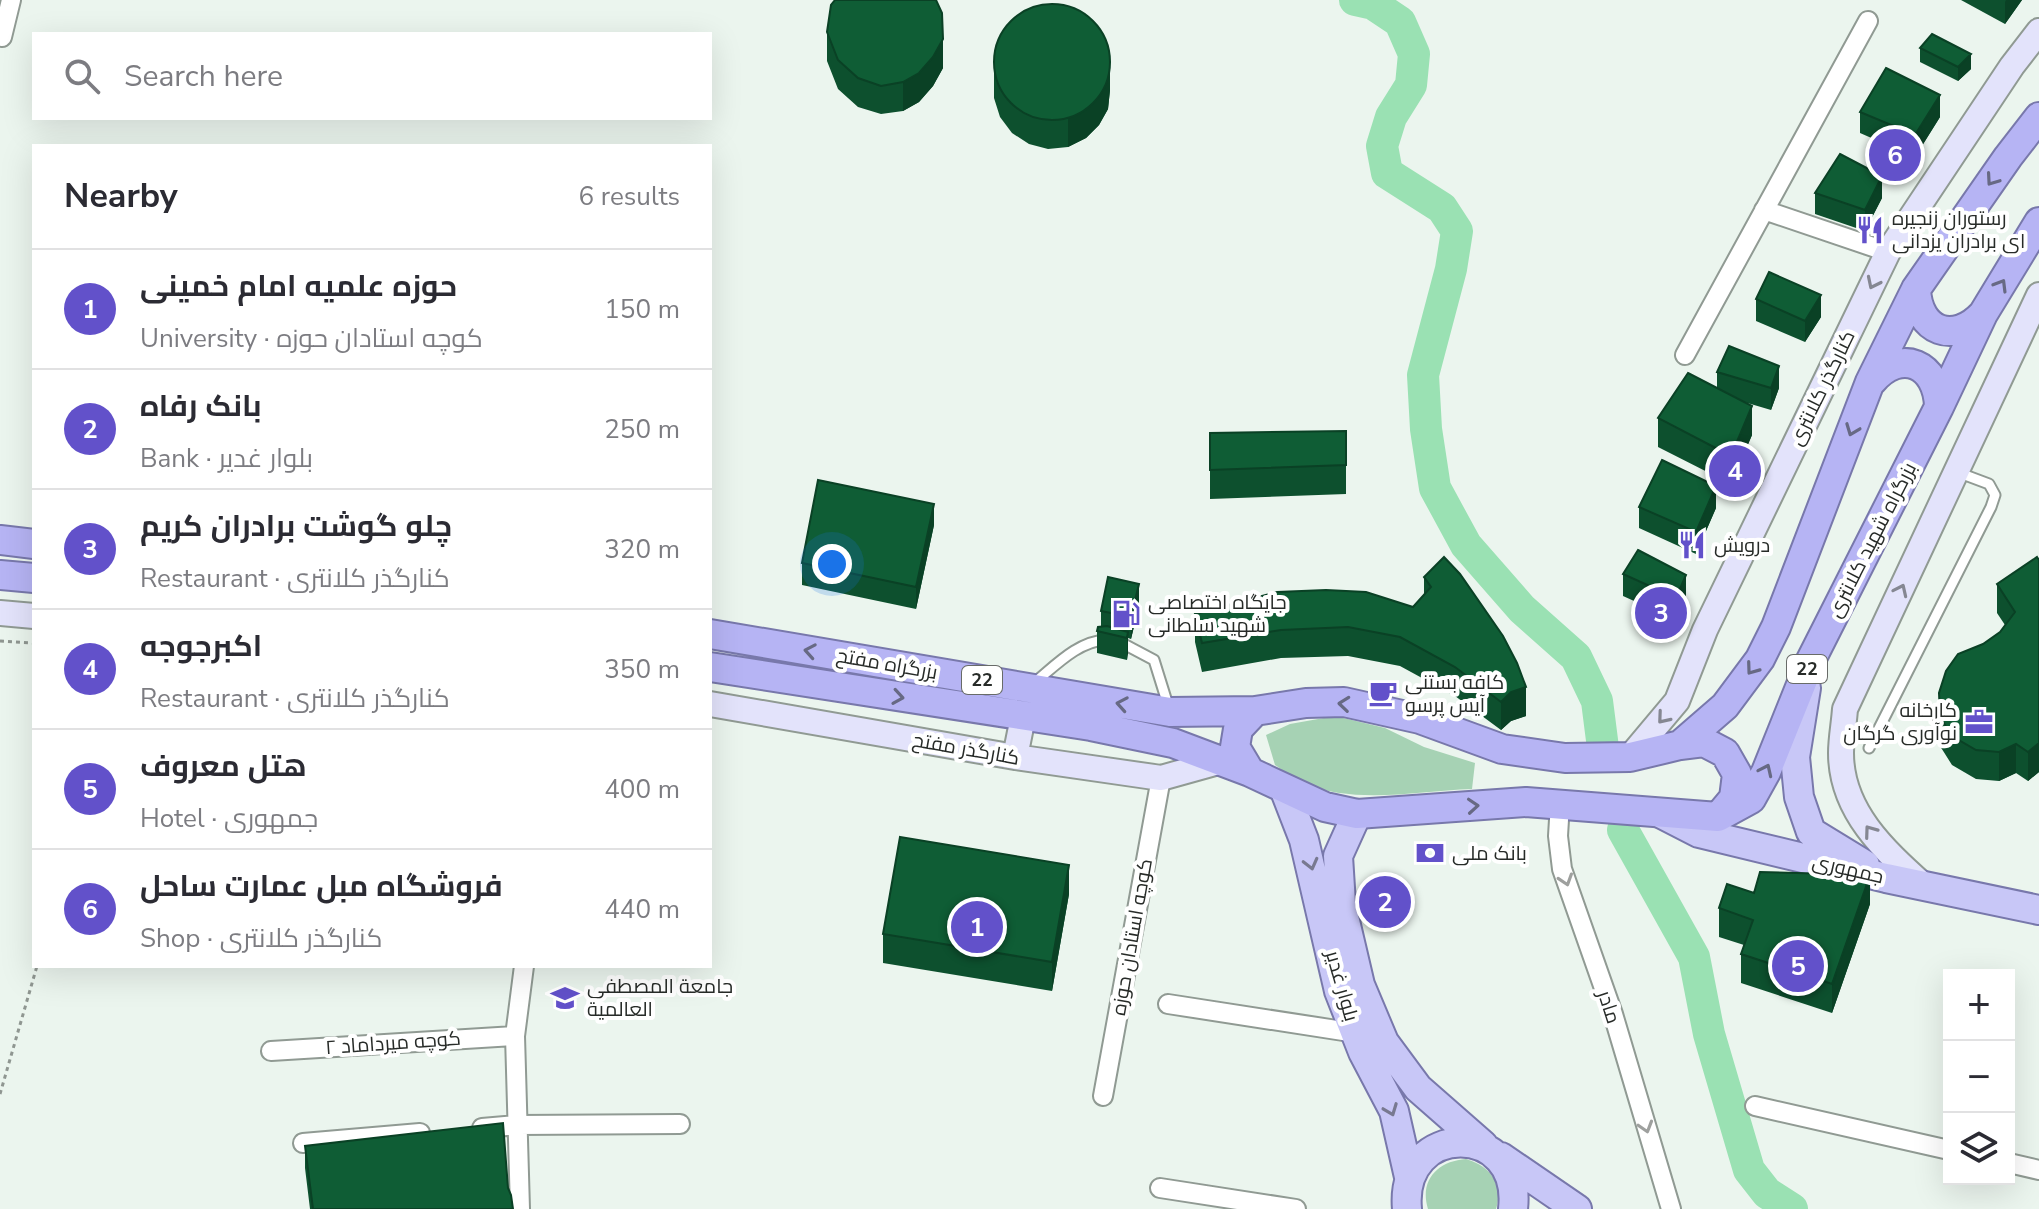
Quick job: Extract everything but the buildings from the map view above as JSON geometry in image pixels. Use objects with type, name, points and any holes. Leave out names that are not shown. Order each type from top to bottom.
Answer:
[{"type":"highway","name":"22","points":[[1255,711],[1306,703],[1344,702],[1420,719],[1502,749],[1565,758],[1630,757],[1680,745],[1725,706],[1760,659],[1776,627],[1870,382],[1916,289],[2039,117]]},
{"type":"highway","name":"بزرگراه شهید کلانتری","points":[[1718,817],[1751,799],[1766,772],[1811,660],[1983,314],[2039,222]]},
{"type":"highway","points":[[1916,289],[1917,305],[1925,320],[1939,329],[1956,332],[1972,326],[1983,314]]},
{"type":"highway","points":[[1870,382],[1882,369],[1898,363],[1916,365],[1930,374],[1939,389],[1939,407]]},
{"type":"highway","points":[[0,540],[32,544]]},
{"type":"highway","points":[[0,575],[32,578]]},
{"type":"highway","name":"بزرگراه مفتح","points":[[712,634],[1170,712],[1255,711]]},
{"type":"highway","name":"بزرگراه مفتح","points":[[712,667],[1091,726],[1173,743],[1250,772]]},
{"type":"highway","points":[[1250,772],[1235,747],[1238,729],[1255,711]]},
{"type":"highway","points":[[1680,745],[1704,742],[1725,753],[1737,774],[1734,798],[1718,817]]},
{"type":"highway","name":"22","points":[[1250,772],[1285,791],[1325,807],[1357,814],[1526,802],[1718,817]]},
{"type":"main road","name":"کنارگذر کلانتری","points":[[1630,757],[1677,701],[1705,630],[1888,252],[2003,79],[2039,31]]},
{"type":"main road","points":[[1924,886],[1883,849],[1847,792],[1841,755],[1845,709],[2039,295]]},
{"type":"main road","points":[[0,613],[32,616]]},
{"type":"main road","points":[[1811,660],[1795,757],[1799,797],[1811,832],[1886,878]]},
{"type":"main road","name":"کنارگذر مفتح","points":[[712,704],[1015,757],[1161,778],[1222,761]]},
{"type":"main road","points":[[1015,757],[1023,717]]},
{"type":"main road","name":"بلوار غدیر","points":[[1285,791],[1304,840],[1339,991],[1394,1111],[1404,1197]]},
{"type":"main road","name":"بلوار غدیر","points":[[1357,814],[1338,856],[1341,904],[1360,985],[1384,1042],[1418,1088],[1487,1148],[1577,1209]]},
{"type":"main road","name":"جمهوری","points":[[1662,814],[1699,833],[1886,878],[2039,910]]},
{"type":"main road","points":[[1404,1197],[1418,1162],[1432,1150],[1449,1143],[1466,1142],[1487,1148],[1509,1171],[1514,1189],[1513,1209]]},
{"type":"street","points":[[2,37],[11,0]]},
{"type":"street","points":[[1685,355],[1868,21]]},
{"type":"street","points":[[1764,210],[1888,252]]},
{"type":"street","name":"کوچه استادان حوزه","points":[[1103,1096],[1161,778]]},
{"type":"street","name":"مادر","points":[[1560,803],[1558,836],[1562,869],[1613,1014],[1671,1209]]},
{"type":"street","points":[[520,1209],[515,1036],[524,968]]},
{"type":"street","points":[[1168,1004],[1356,1033]]},
{"type":"street","name":"کوچه میرداماد ۲","points":[[271,1051],[515,1036]]},
{"type":"street","points":[[1755,1106],[1943,1149]]},
{"type":"street","points":[[303,1143],[517,1125],[680,1124]]},
{"type":"street","points":[[2015,1164],[2039,1170]]},
{"type":"street","points":[[1160,1188],[1296,1209]]},
{"type":"lane","points":[[1869,748],[1995,495],[1989,484],[1957,472]]},
{"type":"lane","points":[[1028,688],[1070,653],[1100,640],[1118,641],[1154,660],[1170,712]]},
{"type":"path","points":[[0,641],[32,643]]},
{"type":"path","points":[[0,1094],[36,968]]},
{"type":"green space","points":[[1335,716],[1385,728],[1424,747],[1475,763],[1472,789],[1386,795],[1344,794],[1302,783],[1275,765],[1266,735],[1290,724]]},
{"type":"green space","points":[[1466,1159],[1482,1166],[1493,1177],[1498,1192],[1496,1209],[1428,1209],[1426,1189],[1433,1174],[1447,1164]]},
{"type":"waterway","points":[[1355,0],[1373,4],[1400,22],[1414,54],[1411,85],[1391,117],[1382,146],[1387,173],[1442,208],[1457,231],[1451,269],[1423,375],[1426,429],[1435,488],[1466,545],[1522,609],[1576,657],[1597,701],[1603,748]]},
{"type":"waterway","points":[[1623,830],[1694,957],[1709,1034],[1749,1170],[1767,1193],[1792,1209]]},
{"type":"place","name":"فروشگاه مبل عمارت ساحل","points":[[1895,155]]},
{"type":"place","name":"رستوران زنجیره ای برادران یزدانی","points":[[1870,230]]},
{"type":"place","name":"اکبرجوجه","points":[[1735,471]]},
{"type":"place","name":"درویش","points":[[1692,545]]},
{"type":"place","name":"چلو گوشت برادران کریم","points":[[1661,613]]},
{"type":"place","name":"جایگاه اختصاصی شهید سلطانی","points":[[1126,614]]},
{"type":"place","name":"کافه بستنی آیس پرسو","points":[[1383,693]]},
{"type":"place","name":"کارخانه نوآوری گرگان","points":[[1979,722]]},
{"type":"place","name":"بانک ملی","points":[[1430,853]]},
{"type":"place","name":"بانک رفاه","points":[[1385,902]]},
{"type":"place","name":"حوزه علمیه امام خمینی","points":[[977,927]]},
{"type":"place","name":"هتل معروف","points":[[1798,966]]},
{"type":"place","name":"جامعة المصطفی العالمیة","points":[[565,998]]}]
